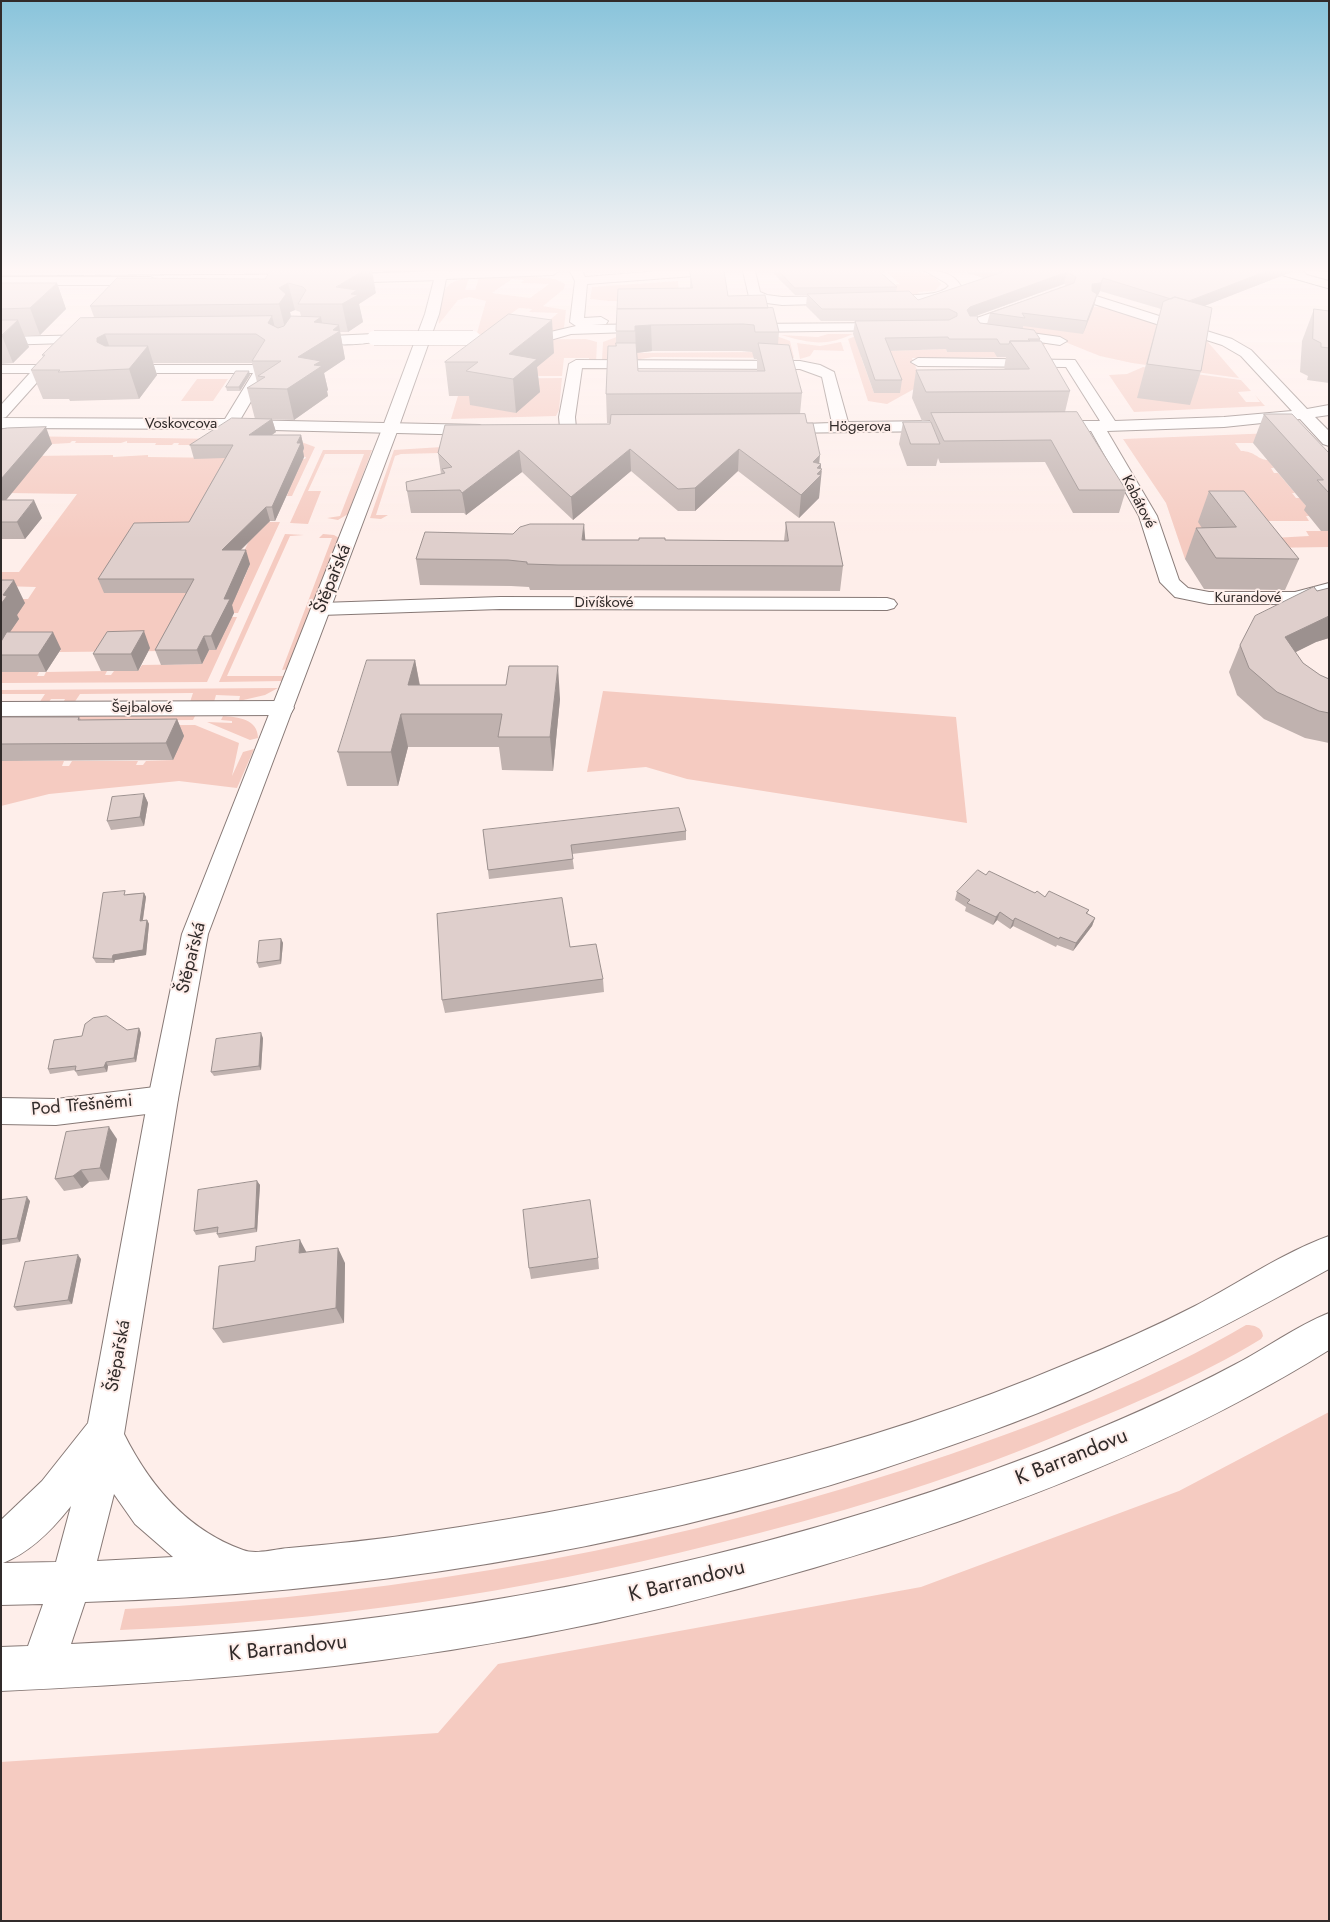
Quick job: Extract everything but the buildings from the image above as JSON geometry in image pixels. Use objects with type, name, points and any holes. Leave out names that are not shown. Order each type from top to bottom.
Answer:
[{"type":"street","name":"Štěpařská","points":[[42,1668],[71,1582],[94,1496],[162,1099],[195,934],[415,361]]},
{"type":"street","points":[[568,428],[567,417],[576,364],[582,361]]},
{"type":"street","points":[[743,361],[800,365],[816,368],[829,375],[841,427]]},
{"type":"street","points":[[816,368],[825,361]]},
{"type":"street","points":[[1252,361],[1329,441]]},
{"type":"street","points":[[918,362],[1070,362]]},
{"type":"street","name":"Kabátové","points":[[1070,362],[1148,516],[1170,582]]},
{"type":"street","points":[[115,369],[263,368],[230,424]]},
{"type":"street","points":[[1,369],[42,369],[2,420]]},
{"type":"street","points":[[1037,426],[1175,424],[1303,414],[1329,410]]},
{"type":"street","name":"Voskovcova","points":[[2,420],[390,429]]},
{"type":"street","name":"Högerova","points":[[759,428],[959,426]]},
{"type":"street","points":[[549,429],[585,428]]},
{"type":"street","points":[[390,429],[500,430]]},
{"type":"street","name":"Kurandové","points":[[1170,582],[1182,593],[1209,598],[1296,598],[1329,589]]},
{"type":"street","name":"Divíškové","points":[[321,609],[500,603],[887,604]]},
{"type":"street","name":"Šejbalové","points":[[1,709],[283,708]]},
{"type":"street","name":"Pod Třešněmi","points":[[1,1111],[56,1112],[162,1099]]},
{"type":"street","points":[[1,1584],[246,1573],[407,1555],[550,1533],[709,1498],[857,1458],[987,1414],[1090,1373],[1208,1319],[1272,1285],[1329,1251]]},
{"type":"street","name":"K Barrandovu","points":[[1,1669],[42,1668],[296,1650],[412,1636],[524,1618],[634,1596],[743,1569],[844,1540],[955,1504],[1035,1474],[1200,1402],[1329,1330]]},
{"type":"street","points":[[1,1544],[14,1536],[53,1500],[104,1434],[122,1472],[152,1515],[191,1546],[246,1573]]},
{"type":"shaded area","points":[[472,361],[564,361],[562,376],[464,376]]},
{"type":"shaded area","points":[[855,361],[862,361],[874,393],[899,393],[887,361],[913,361],[923,384],[887,404],[868,401]]},
{"type":"shaded area","points":[[1121,361],[1224,361],[1239,378]]},
{"type":"shaded area","points":[[1143,367],[1241,380],[1251,391],[1238,392],[1246,402],[1260,402],[1255,395],[1265,406],[1134,412],[1109,375],[1127,374]]},
{"type":"shaded area","points":[[562,378],[559,410],[556,416],[451,419],[463,379]]},
{"type":"shaded area","points":[[197,379],[228,379],[213,401],[181,401]]},
{"type":"shaded area","points":[[1299,432],[1281,443],[1235,443],[1241,451],[1250,452],[1262,459],[1268,460],[1274,468],[1271,468],[1274,473],[1278,473],[1295,493],[1292,493],[1296,498],[1300,498],[1309,510],[1309,516],[1306,516],[1309,521],[1265,521],[1222,556],[1185,559],[1166,503],[1123,439]]},
{"type":"shaded area","points":[[12,436],[296,440],[315,447],[292,496],[287,496],[299,459],[305,459],[306,457],[224,445],[178,445],[179,443],[174,443],[172,445],[155,445],[156,443],[127,443],[127,441],[121,443],[75,443],[76,441],[72,441],[70,443],[52,444],[49,447],[1,443]]},
{"type":"shaded area","points":[[442,447],[441,453],[401,454],[395,456],[376,515],[388,515],[381,519],[370,518],[394,450]]},
{"type":"shaded area","points":[[323,450],[372,450],[348,514],[338,520],[327,518],[340,516],[364,454],[325,454],[308,491],[321,491],[308,524],[290,523]]},
{"type":"shaded area","points":[[113,455],[113,457],[148,455],[148,457],[227,458],[269,522],[280,522],[238,613],[226,613],[163,651],[59,652],[61,650],[5,645],[14,619],[24,603],[1,603],[1,599],[28,599],[36,587],[1,586],[1,572],[19,572],[77,494],[8,493],[27,456]],"holes":[[[251,537],[232,575],[250,564],[243,581],[221,593],[106,593]]]},
{"type":"shaded area","points":[[1306,531],[1329,531],[1329,547],[1264,548],[1273,538],[1309,536]]},
{"type":"shaded area","points":[[285,534],[304,535],[290,536],[227,676],[286,676],[283,681],[219,682]]},
{"type":"shaded area","points":[[323,534],[334,535],[339,538],[288,669],[282,670],[332,538],[319,538]]},
{"type":"shaded area","points":[[225,617],[237,617],[207,682],[1,683],[1,665],[3,672],[39,672],[37,676],[44,676],[46,672],[107,671],[105,675],[111,675],[114,671],[138,671],[142,665],[202,664]]},
{"type":"shaded area","points":[[278,688],[265,695],[239,701],[240,696],[216,695],[214,702],[190,702],[193,693],[80,694],[74,703],[63,703],[65,699],[51,699],[48,703],[39,703],[45,694],[1,694],[1,690]]},
{"type":"shaded area","points":[[603,691],[956,717],[967,823],[687,779],[646,767],[587,772]]},
{"type":"shaded area","points":[[195,716],[193,720],[1,721],[1,717]]},
{"type":"shaded area","points":[[223,716],[241,718],[251,723],[255,727],[258,738],[250,740],[207,722],[232,723],[232,721],[221,720]]},
{"type":"shaded area","points":[[195,725],[239,743],[232,776],[243,752],[254,749],[237,788],[179,781],[49,794],[1,806],[1,758],[24,761],[64,761],[62,766],[69,766],[72,761],[138,761],[136,765],[143,765],[146,761],[173,760],[1,726]]},
{"type":"shaded area","points":[[1246,1325],[1255,1326],[1259,1329],[1263,1336],[1261,1339],[1212,1367],[1135,1403],[1015,1453],[888,1497],[802,1522],[641,1561],[494,1591],[345,1612],[270,1620],[120,1630],[125,1609],[231,1602],[335,1592],[440,1578],[544,1561],[647,1540],[749,1515],[951,1454],[1026,1427],[1102,1397],[1176,1363]]},
{"type":"shaded area","points":[[1329,1412],[1329,1921],[1,1921],[1,1762],[438,1733],[498,1664],[921,1587],[1179,1491]]}]
